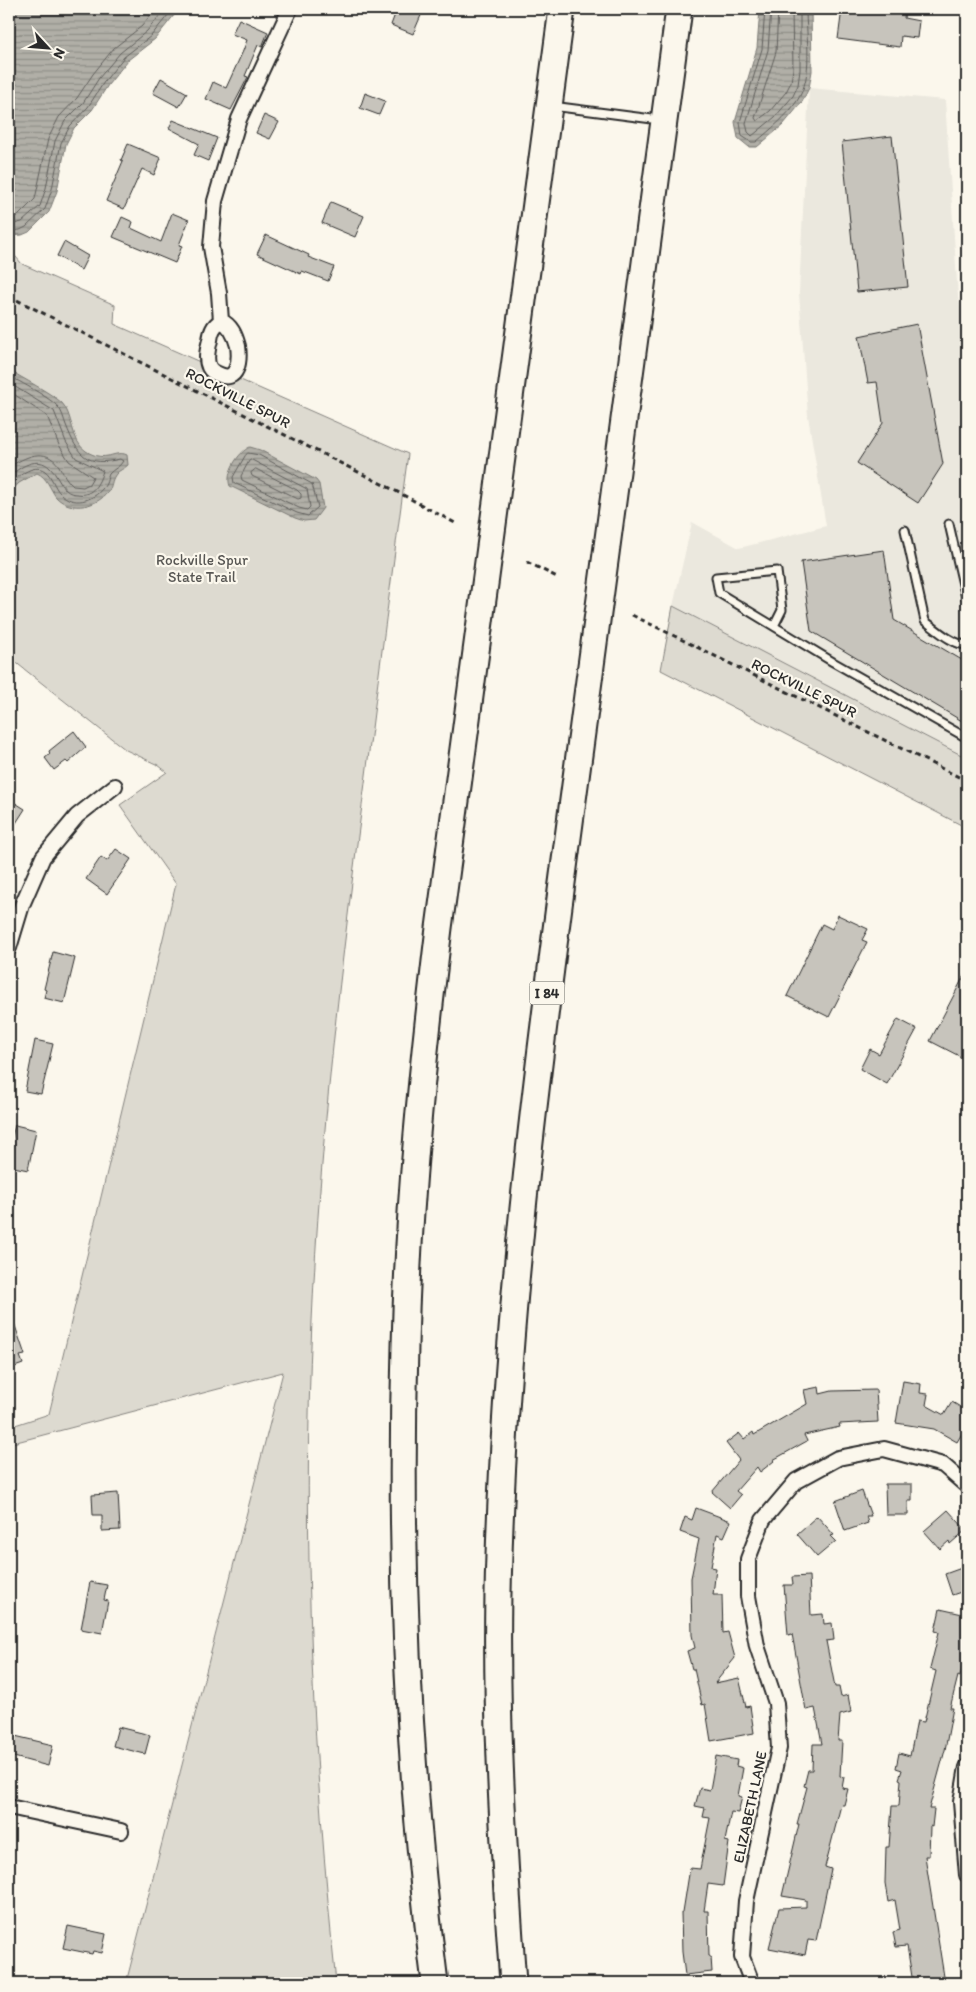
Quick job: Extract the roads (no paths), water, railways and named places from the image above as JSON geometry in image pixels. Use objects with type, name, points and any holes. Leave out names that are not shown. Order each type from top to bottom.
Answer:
[{"type":"highway","points":[[435,1983],[415,1774],[405,1568],[404,1406],[410,1230],[424,1054],[439,928],[562,9]]},
{"type":"highway","name":"I 84","points":[[513,1983],[499,1745],[498,1653],[503,1470],[512,1320],[543,1025],[679,9]]},
{"type":"street","points":[[221,321],[219,293],[211,247],[215,201],[239,119],[290,9]]},
{"type":"street","points":[[9,948],[22,905],[43,857],[77,816],[115,786]]},
{"type":"street","name":"ELIZABETH LANE","points":[[752,1983],[742,1957],[746,1901],[779,1748],[776,1703],[757,1646],[748,1596],[748,1559],[763,1520],[796,1481],[838,1458],[884,1449],[943,1465],[967,1486]]},
{"type":"street","points":[[967,1767],[962,1802],[967,1875]]},
{"type":"street","points":[[9,1807],[121,1831]]},
{"type":"lane","points":[[549,105],[664,120]]},
{"type":"lane","points":[[949,524],[967,602]]},
{"type":"lane","points":[[905,530],[925,621],[948,637],[963,645],[967,645]]},
{"type":"lane","points":[[774,626],[782,610],[777,571],[716,577],[719,593],[833,662],[967,738]]},
{"type":"water","points":[[9,9],[179,9],[155,39],[128,60],[108,85],[92,110],[74,128],[66,144],[57,191],[49,212],[29,232],[22,235],[9,236]]},
{"type":"water","points":[[760,9],[811,9],[812,71],[809,88],[802,102],[783,125],[757,147],[749,147],[738,138],[735,122],[757,48]]},
{"type":"water","points":[[9,370],[44,390],[62,403],[66,408],[77,441],[86,451],[99,456],[127,455],[128,465],[116,474],[110,489],[99,500],[84,506],[69,505],[62,502],[56,497],[43,477],[37,473],[19,483],[9,494]]},
{"type":"water","points":[[250,447],[260,450],[316,480],[319,484],[323,508],[314,520],[304,521],[295,518],[230,486],[229,476],[237,458]]},
{"type":"park label","name":"Rockville Spur State Trail","points":[[202,568]]}]
